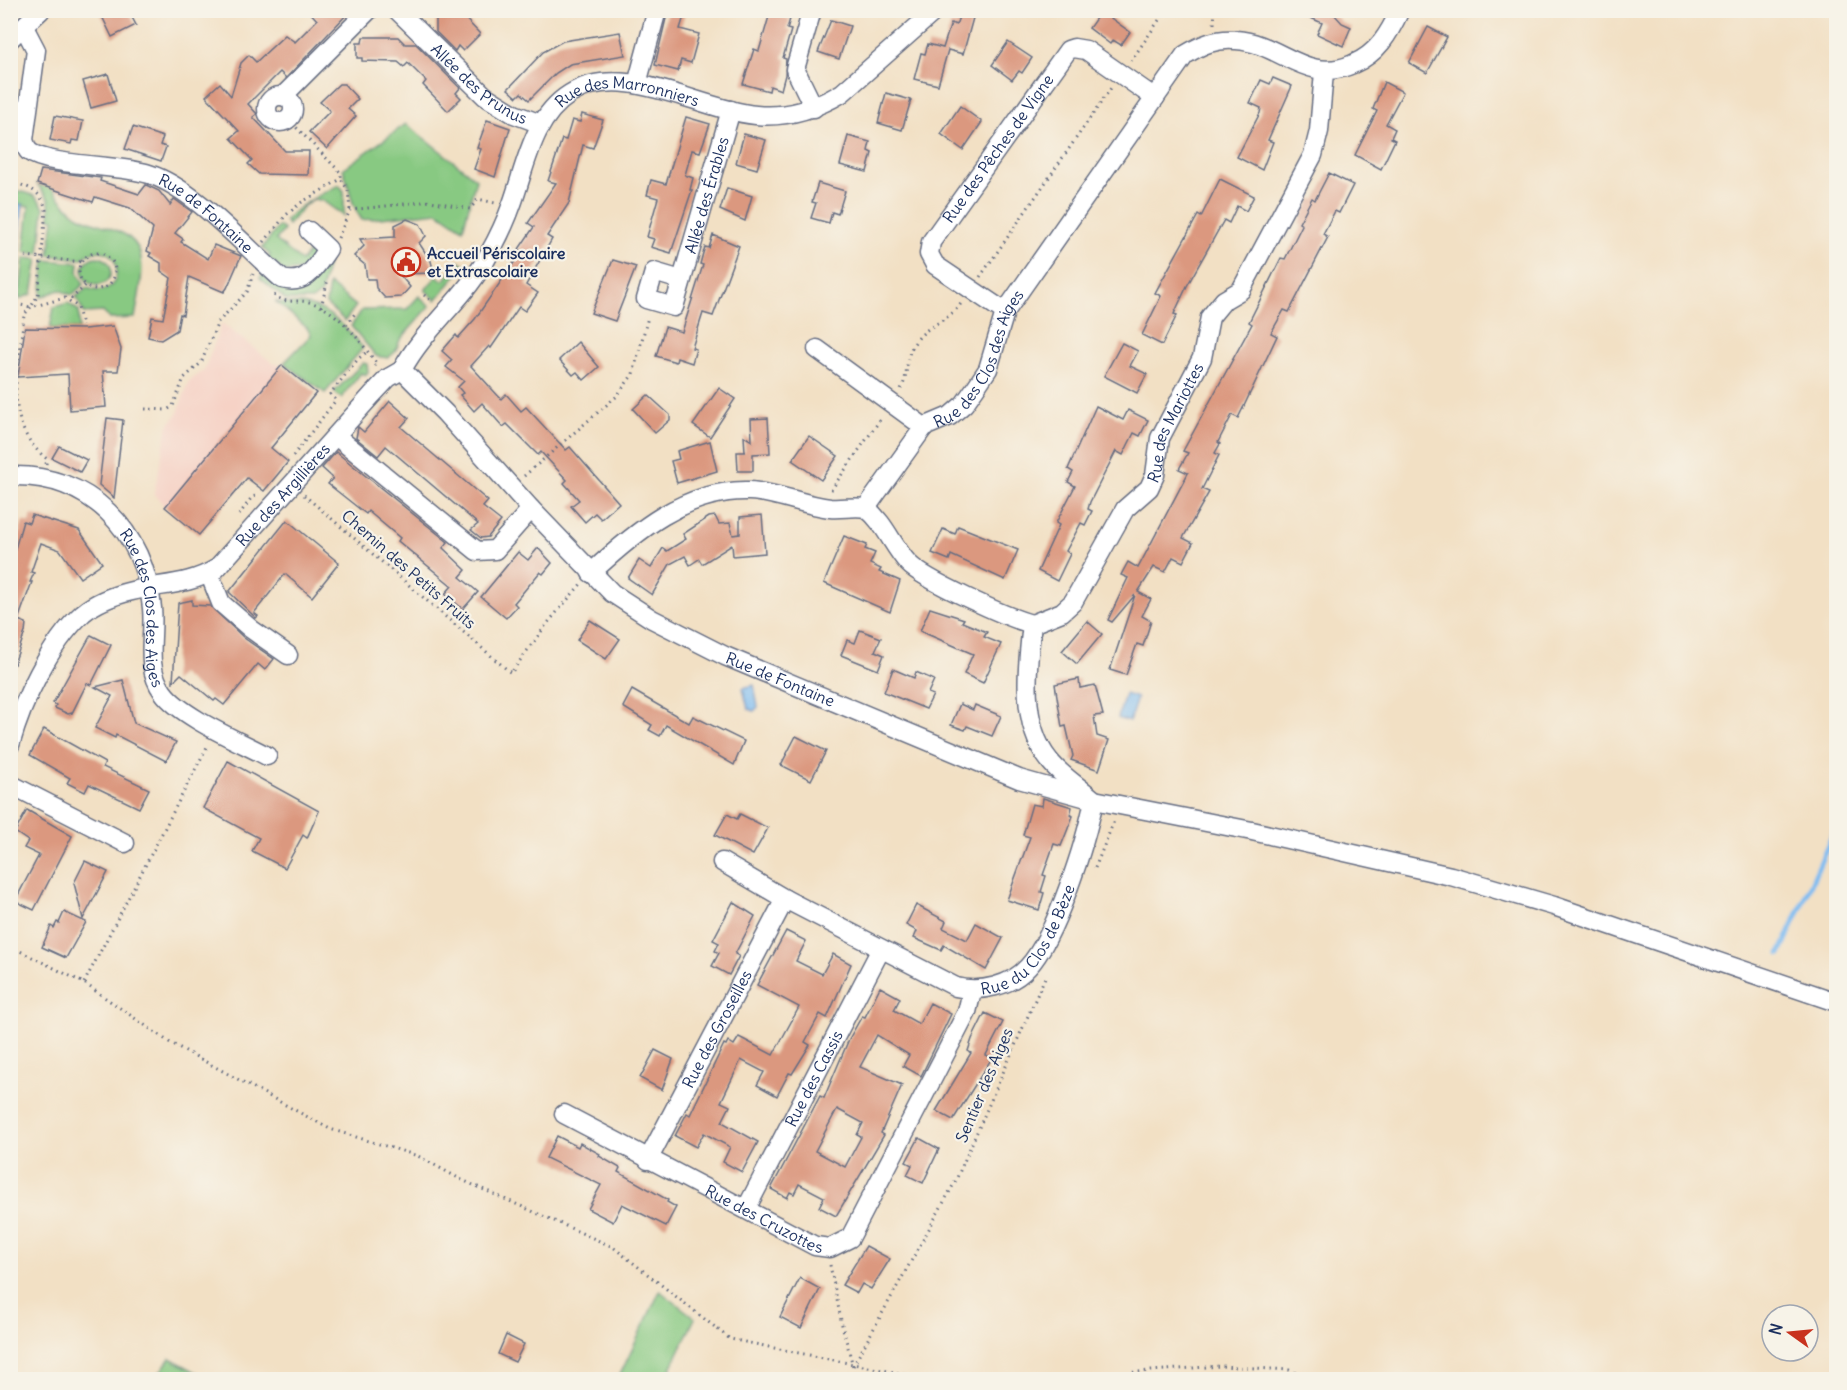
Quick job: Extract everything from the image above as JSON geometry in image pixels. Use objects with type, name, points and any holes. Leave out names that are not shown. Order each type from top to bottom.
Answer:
[{"type":"street","points":[[24,156],[36,50],[17,33],[41,10]]},
{"type":"street","points":[[288,119],[293,112],[292,104],[283,96],[369,10]]},
{"type":"street","name":"Allée des Prunus","points":[[397,10],[485,96],[514,114],[541,124]]},
{"type":"street","points":[[637,84],[657,10]]},
{"type":"street","points":[[812,10],[795,69],[814,108]]},
{"type":"street","name":"Rue des Marronniers","points":[[402,370],[420,342],[476,278],[511,208],[541,124],[556,105],[583,88],[611,82],[637,84],[755,115],[780,115],[814,108],[842,93],[936,10]]},
{"type":"street","points":[[1324,72],[1345,68],[1370,54],[1391,31],[1400,10]]},
{"type":"street","name":"Rue des Clos des Aiges","points":[[866,508],[924,428],[950,416],[964,404],[976,387],[988,369],[1005,312],[1185,55],[1213,41],[1249,42],[1324,72]]},
{"type":"street","name":"Rue des Pêches de Vigne","points":[[1005,312],[931,260],[931,242],[1068,50],[1074,48],[1086,50],[1155,98]]},
{"type":"street","name":"Rue des Mariottes","points":[[1032,624],[1062,612],[1073,602],[1125,509],[1149,488],[1155,475],[1160,438],[1197,372],[1205,348],[1206,328],[1210,317],[1224,300],[1241,290],[1313,155],[1319,131],[1324,72]]},
{"type":"street","name":"Allée des Érables","points":[[652,301],[674,307],[731,110]]},
{"type":"street","name":"Rue de Fontaine","points":[[24,156],[130,169],[163,180],[183,191],[282,279],[290,282],[308,277],[328,249],[309,231]]},
{"type":"street","points":[[652,301],[645,299],[654,272],[681,280]]},
{"type":"street","points":[[817,349],[924,428]]},
{"type":"street","name":"Rue de Fontaine","points":[[402,370],[445,413],[531,509],[612,593],[652,619],[725,656],[1000,772],[1094,800],[1315,844],[1451,876],[1542,903],[1836,1002]]},
{"type":"street","name":"Rue des Argillières","points":[[10,745],[30,692],[69,628],[84,612],[101,601],[148,588],[192,580],[209,573],[236,550],[291,484],[377,389],[402,370]]},
{"type":"street","points":[[336,436],[477,551],[495,550],[531,509]]},
{"type":"street","name":"Rue des Clos des Aiges","points":[[10,476],[43,477],[74,487],[107,511],[129,539],[148,588],[153,615],[150,656],[156,682],[179,708],[267,756]]},
{"type":"street","points":[[591,573],[620,547],[662,516],[713,494],[765,492],[827,508],[866,508],[877,517],[914,570],[930,580],[1032,624],[1028,675],[1030,703],[1039,746],[1050,762],[1094,800]]},
{"type":"street","points":[[209,573],[221,603],[251,629],[288,654]]},
{"type":"street","points":[[10,784],[125,843]]},
{"type":"street","name":"Rue du Clos de Bèze","points":[[722,862],[785,899],[881,949],[956,987],[972,991],[992,987],[1018,976],[1037,955],[1076,865],[1094,800]]},
{"type":"street","name":"Rue des Groseilles","points":[[648,1160],[785,899]]},
{"type":"street","name":"Rue des Cassis","points":[[746,1209],[881,949]]},
{"type":"street","name":"Rue des Cruzottes","points":[[564,1113],[648,1160],[815,1246],[830,1248],[850,1238],[967,1012],[972,991]]},
{"type":"path","points":[[827,508],[828,495],[903,385],[906,359],[915,342],[931,327],[951,317],[1166,10]]},
{"type":"path","points":[[288,119],[341,173],[341,180],[348,190],[350,210],[335,248]]},
{"type":"path","points":[[10,177],[24,156]]},
{"type":"path","points":[[268,238],[286,215],[302,202],[341,180]]},
{"type":"path","points":[[10,182],[29,186],[45,204],[38,296],[24,315],[13,400],[17,420],[26,438],[47,459],[43,477]]},
{"type":"path","points":[[350,210],[424,201],[471,209],[478,198],[511,208]]},
{"type":"path","points":[[91,254],[103,254],[109,257],[115,267],[114,280],[105,288],[94,289],[86,285],[79,273],[82,262],[91,254]]},
{"type":"path","points":[[25,256],[82,262]]},
{"type":"path","points":[[145,409],[167,411],[173,406],[180,385],[201,363],[219,322],[247,292],[256,265]]},
{"type":"path","points":[[252,276],[260,283]]},
{"type":"path","points":[[321,307],[328,278]]},
{"type":"path","points":[[71,300],[86,285]]},
{"type":"path","points":[[269,290],[288,302],[308,302],[321,307],[346,325],[377,364],[372,371]]},
{"type":"path","points":[[424,295],[435,306]]},
{"type":"path","points":[[10,303],[31,307],[59,298],[71,300],[78,307],[81,326]]},
{"type":"path","points":[[512,487],[617,396],[633,374],[652,301]]},
{"type":"path","points":[[346,325],[357,311]]},
{"type":"path","points":[[292,461],[293,454],[336,400],[330,394],[358,358],[368,351]]},
{"type":"path","name":"Chemin des Petits Fruits","points":[[291,484],[511,673],[546,625],[591,573]]},
{"type":"path","points":[[238,517],[252,497],[268,492]]},
{"type":"path","points":[[84,983],[216,729]]},
{"type":"path","points":[[1094,870],[1119,805]]},
{"type":"path","points":[[10,946],[84,983],[169,1042],[330,1129],[418,1156],[462,1180],[613,1247],[730,1339],[853,1366],[933,1380]]},
{"type":"path","name":"Sentier des Aiges","points":[[853,1366],[955,1182],[1050,965]]},
{"type":"path","points":[[830,1248],[830,1265],[853,1366]]},
{"type":"path","points":[[1025,1380],[1221,1366],[1289,1370],[1312,1380]]},
{"type":"shaded area","points":[[222,323],[274,364],[282,365],[316,393],[199,535],[165,507],[154,493],[168,425],[177,415],[189,381],[204,371]]},
{"type":"green space","points":[[406,124],[476,179],[463,229],[438,212],[362,220],[358,214],[343,169]]},
{"type":"green space","points":[[37,184],[52,188],[77,215],[122,233],[136,244],[142,268],[135,318],[110,319],[103,312],[84,313],[76,297],[87,288],[101,290],[111,286],[116,278],[113,259],[106,252],[95,252],[81,259],[49,255],[54,219],[50,218],[49,200]]},
{"type":"green space","points":[[339,185],[344,191],[344,216],[323,201],[314,199],[304,206],[288,225],[285,221],[291,215],[317,196]]},
{"type":"green space","points":[[11,190],[34,196],[44,208],[39,254],[24,252],[29,206],[11,204]]},
{"type":"green space","points":[[279,226],[284,230],[276,240],[301,261],[310,251],[315,255],[302,270],[285,272],[268,258],[270,255],[262,248]]},
{"type":"green space","points":[[97,257],[107,261],[111,271],[107,281],[97,285],[87,281],[83,271],[87,261]]},
{"type":"green space","points":[[24,258],[38,259],[32,294],[19,299]]},
{"type":"green space","points":[[45,260],[79,263],[78,273],[84,284],[72,295],[59,290],[41,297]]},
{"type":"green space","points":[[328,262],[321,293],[312,300],[286,300],[260,278],[263,274],[276,285]]},
{"type":"green space","points":[[459,262],[465,265],[436,300],[425,290],[437,276],[444,281]]},
{"type":"green space","points":[[329,284],[356,306],[345,321],[326,304]]},
{"type":"green space","points":[[419,296],[430,306],[400,340],[395,352],[388,358],[376,356],[351,326],[362,310],[407,309]]},
{"type":"green space","points":[[275,301],[308,305],[324,311],[346,328],[363,348],[325,393],[284,363],[311,335],[307,328]]},
{"type":"green space","points":[[68,303],[79,311],[79,329],[50,328],[54,307]]},
{"type":"green space","points":[[363,363],[367,364],[368,372],[365,375],[361,373],[341,398],[334,392]]},
{"type":"green space","points":[[660,1291],[695,1318],[666,1379],[618,1379]]},
{"type":"green space","points":[[170,1358],[209,1379],[155,1379]]},
{"type":"water","points":[[10,204],[23,204],[11,312]]},
{"type":"water","points":[[754,685],[758,707],[754,711],[748,709],[743,688]]},
{"type":"water","points":[[1125,694],[1137,698],[1129,722],[1118,718]]},
{"type":"building","points":[[99,10],[128,10],[136,25],[112,37]]},
{"type":"building","points":[[308,10],[351,10],[286,78],[280,72],[248,104],[257,114],[253,117],[285,151],[309,151],[308,175],[259,174],[248,164],[252,160],[231,138],[239,131],[206,96],[220,83],[231,96],[241,63],[249,55],[256,62],[285,35],[295,42],[317,20]]},
{"type":"building","points":[[436,10],[457,10],[480,34],[463,51],[458,46],[455,51],[436,32]]},
{"type":"building","points":[[668,10],[686,10],[680,29],[699,34],[691,63],[681,60],[678,71],[655,65]]},
{"type":"building","points":[[1293,10],[1328,10],[1334,14],[1342,23],[1351,27],[1343,46],[1317,34],[1322,23]]},
{"type":"building","points":[[1101,11],[1130,32],[1121,45],[1113,40],[1110,44],[1089,28]]},
{"type":"building","points":[[770,13],[790,19],[787,29],[791,30],[783,58],[786,59],[785,75],[781,90],[770,86],[769,91],[743,84],[754,49],[759,51]]},
{"type":"building","points":[[960,14],[973,18],[963,54],[948,50],[938,85],[914,79],[921,53],[925,54],[928,44],[943,48],[951,23],[956,25]]},
{"type":"building","points":[[831,20],[850,26],[839,59],[818,52]]},
{"type":"building","points":[[1428,27],[1447,37],[1427,73],[1409,63]]},
{"type":"building","points":[[620,32],[625,55],[570,64],[556,73],[529,100],[521,93],[517,97],[508,89],[543,52],[563,41]]},
{"type":"building","points":[[363,37],[398,37],[405,44],[416,44],[460,88],[456,93],[461,98],[448,111],[423,85],[426,81],[408,63],[404,67],[398,62],[362,61],[362,58],[357,58],[357,43],[362,43]]},
{"type":"building","points":[[1008,42],[1032,58],[1022,73],[1019,71],[1012,80],[992,65]]},
{"type":"building","points":[[108,74],[116,101],[91,108],[83,81]]},
{"type":"building","points":[[1273,78],[1292,86],[1268,140],[1273,142],[1262,170],[1237,157],[1260,113],[1261,108],[1250,103],[1261,80],[1270,84]]},
{"type":"building","points":[[1384,82],[1403,92],[1386,124],[1395,129],[1391,138],[1395,140],[1381,169],[1355,155],[1377,111],[1373,109]]},
{"type":"building","points":[[339,84],[344,84],[358,99],[348,109],[356,116],[327,149],[309,132],[330,111],[320,102]]},
{"type":"building","points":[[886,93],[911,100],[902,130],[878,123]]},
{"type":"building","points":[[960,106],[982,122],[963,150],[941,134]]},
{"type":"building","points":[[582,114],[603,120],[593,148],[583,145],[569,203],[547,236],[552,239],[526,285],[538,293],[525,311],[519,307],[491,348],[489,346],[471,366],[501,399],[506,394],[521,411],[526,407],[566,450],[570,447],[619,503],[601,519],[595,513],[585,522],[571,506],[579,500],[564,483],[567,480],[541,452],[538,455],[507,424],[503,427],[482,403],[474,411],[460,395],[463,393],[458,387],[464,381],[446,367],[452,360],[442,351],[456,335],[458,338],[475,319],[522,251],[519,249],[534,227],[528,223],[556,183],[548,181],[562,139],[566,140],[572,120],[580,122]]},
{"type":"building","points":[[55,116],[83,121],[79,141],[72,140],[71,144],[50,140]]},
{"type":"building","points":[[686,117],[710,124],[700,152],[692,150],[685,175],[693,178],[690,190],[692,190],[671,253],[651,247],[654,239],[647,237],[658,198],[647,195],[651,180],[666,184]]},
{"type":"building","points":[[487,120],[510,128],[495,177],[474,169],[481,149],[477,148]]},
{"type":"building","points":[[133,127],[163,137],[160,145],[166,147],[161,161],[125,149]]},
{"type":"building","points":[[744,134],[766,140],[757,169],[736,163]]},
{"type":"building","points":[[848,136],[870,142],[868,151],[872,153],[867,172],[840,165]]},
{"type":"building","points":[[41,170],[101,178],[100,181],[139,194],[146,185],[159,191],[170,205],[174,199],[192,212],[175,233],[183,239],[181,242],[208,259],[214,245],[241,256],[227,288],[224,292],[189,277],[183,315],[180,314],[177,330],[161,340],[148,337],[152,317],[163,319],[171,278],[161,271],[161,263],[149,256],[151,253],[147,251],[153,229],[130,208],[95,197],[93,202],[37,184]]},
{"type":"building","points":[[1329,173],[1353,185],[1339,213],[1335,211],[1323,234],[1328,237],[1289,312],[1284,310],[1271,333],[1277,336],[1238,418],[1232,415],[1218,442],[1220,444],[1215,453],[1219,455],[1202,489],[1209,492],[1183,538],[1193,543],[1183,562],[1173,557],[1165,572],[1154,567],[1138,592],[1151,599],[1142,616],[1151,621],[1143,646],[1137,644],[1126,675],[1110,670],[1135,595],[1112,622],[1108,620],[1128,578],[1121,575],[1128,562],[1138,568],[1188,473],[1179,469],[1188,453],[1183,451],[1252,324],[1249,322],[1281,258],[1285,259],[1312,198],[1315,200]]},
{"type":"building","points":[[1220,179],[1254,196],[1246,211],[1237,206],[1229,223],[1224,220],[1187,286],[1174,314],[1177,315],[1162,345],[1142,335],[1161,296],[1155,293],[1198,215],[1201,217]]},
{"type":"building","points":[[818,183],[845,191],[838,214],[832,212],[829,223],[811,218],[816,203],[812,202]]},
{"type":"building","points":[[727,188],[752,196],[745,221],[720,210]]},
{"type":"building","points":[[407,219],[420,224],[426,236],[419,243],[431,261],[434,273],[399,274],[410,287],[401,297],[385,298],[376,288],[375,279],[367,279],[365,265],[354,256],[364,246],[360,239],[395,237],[395,225]]},
{"type":"building","points":[[713,235],[739,246],[713,316],[703,313],[692,348],[696,349],[692,363],[677,358],[676,362],[656,356],[665,327],[682,332],[703,265],[700,264],[703,253],[705,247],[709,248]]},
{"type":"building","points":[[613,260],[636,267],[615,321],[591,313]]},
{"type":"building","points":[[113,326],[121,349],[118,371],[103,371],[106,407],[70,410],[68,374],[18,377],[25,328],[84,329]]},
{"type":"building","points":[[578,342],[599,367],[584,380],[577,372],[573,375],[559,360]]},
{"type":"building","points":[[1122,343],[1138,351],[1130,366],[1147,374],[1137,393],[1104,376]]},
{"type":"building","points":[[282,365],[316,393],[271,448],[288,462],[264,491],[247,478],[199,535],[165,507]]},
{"type":"building","points":[[719,388],[735,399],[710,437],[693,425]]},
{"type":"building","points":[[648,395],[670,415],[670,420],[655,433],[633,409]]},
{"type":"building","points":[[390,401],[409,418],[401,427],[488,501],[483,507],[501,521],[488,537],[481,538],[471,530],[478,524],[386,446],[378,456],[356,438],[358,427],[364,432]]},
{"type":"building","points":[[1096,406],[1123,420],[1128,410],[1148,420],[1140,436],[1134,433],[1123,455],[1116,451],[1090,502],[1088,509],[1092,511],[1085,525],[1081,523],[1066,551],[1070,554],[1057,581],[1038,571],[1059,525],[1056,523],[1075,486],[1068,482],[1073,472],[1068,469]]},
{"type":"building","points":[[107,418],[123,420],[114,498],[99,485]]},
{"type":"building","points":[[768,418],[770,453],[753,454],[753,471],[738,471],[737,452],[745,452],[744,436],[752,441],[751,419]]},
{"type":"building","points":[[809,436],[838,456],[821,480],[792,460]]},
{"type":"building","points":[[710,441],[717,471],[677,483],[671,461],[679,459],[677,451]]},
{"type":"building","points":[[59,446],[87,460],[80,472],[52,458]]},
{"type":"building","points":[[336,452],[448,542],[443,548],[466,570],[460,577],[478,592],[463,609],[445,594],[452,586],[398,541],[400,538],[368,511],[366,514],[328,484],[333,478],[322,468]]},
{"type":"building","points":[[32,515],[79,530],[102,563],[80,578],[60,550],[41,543],[31,572],[34,573],[30,582],[32,582],[18,620],[26,623],[13,667],[10,566],[23,521],[29,523]]},
{"type":"building","points":[[762,515],[765,553],[733,556],[732,545],[702,564],[699,559],[690,565],[685,556],[670,564],[652,595],[628,578],[639,560],[651,568],[663,548],[667,551],[686,539],[683,534],[709,517],[715,516],[719,524],[730,523],[733,535],[740,534],[740,517]]},
{"type":"building","points":[[287,520],[339,563],[312,597],[285,574],[254,613],[258,616],[256,618],[229,592]]},
{"type":"building","points":[[958,526],[1018,550],[1005,580],[951,555],[949,560],[932,553],[943,529],[955,534]]},
{"type":"building","points":[[844,536],[867,545],[865,549],[875,553],[870,564],[881,569],[879,572],[900,581],[890,612],[824,583]]},
{"type":"building","points":[[538,548],[552,563],[543,574],[540,572],[514,603],[517,606],[506,618],[481,597],[518,552],[528,560]]},
{"type":"building","points":[[192,600],[192,605],[210,606],[244,638],[274,659],[265,670],[258,664],[224,705],[216,699],[214,701],[181,674],[173,682],[178,603]]},
{"type":"building","points":[[930,608],[964,619],[962,622],[987,632],[984,637],[1001,644],[983,683],[964,674],[973,654],[920,631]]},
{"type":"building","points":[[590,620],[620,639],[606,659],[577,640]]},
{"type":"building","points":[[1087,621],[1102,634],[1077,664],[1062,651]]},
{"type":"building","points":[[860,630],[881,638],[875,651],[884,655],[878,670],[841,655],[847,640],[855,643]]},
{"type":"building","points":[[91,635],[111,645],[91,685],[87,683],[72,713],[68,714],[55,708],[56,705],[53,703]]},
{"type":"building","points":[[893,669],[914,678],[916,672],[934,680],[928,693],[933,695],[926,709],[884,692]]},
{"type":"building","points":[[1079,679],[1080,688],[1095,685],[1103,715],[1094,716],[1097,736],[1109,740],[1099,770],[1071,760],[1073,756],[1066,726],[1062,727],[1055,684]]},
{"type":"building","points":[[123,680],[134,723],[176,742],[166,761],[116,735],[115,738],[95,728],[112,696],[95,687]]},
{"type":"building","points":[[632,690],[689,723],[693,716],[744,741],[734,765],[666,725],[660,736],[649,730],[652,725],[623,707]]},
{"type":"building","points":[[960,704],[973,710],[975,705],[1001,716],[992,736],[967,726],[965,730],[951,725]]},
{"type":"building","points":[[44,729],[105,763],[103,767],[149,789],[139,808],[89,784],[85,792],[67,783],[70,778],[30,755]]},
{"type":"building","points":[[796,736],[826,751],[811,780],[781,765]]},
{"type":"building","points":[[228,761],[319,811],[307,838],[303,835],[285,868],[252,851],[259,838],[203,808]]},
{"type":"building","points":[[1043,798],[1072,807],[1070,815],[1073,816],[1061,846],[1054,844],[1043,875],[1046,876],[1039,910],[1007,900],[1030,837],[1023,835],[1032,804],[1042,806]]},
{"type":"building","points":[[27,810],[72,836],[34,910],[15,901],[39,855],[24,848],[28,841],[15,832]]},
{"type":"building","points":[[727,814],[737,819],[740,814],[768,828],[753,855],[715,835]]},
{"type":"building","points":[[85,861],[108,872],[83,919],[74,883]]},
{"type":"building","points":[[733,902],[755,916],[735,954],[739,956],[729,975],[712,966],[719,953],[715,951],[719,943],[713,940]]},
{"type":"building","points":[[916,905],[946,921],[943,928],[967,940],[976,923],[1003,938],[986,970],[944,945],[941,950],[914,938],[917,931],[906,925]]},
{"type":"building","points":[[64,912],[86,922],[66,958],[42,947],[51,926],[54,928],[57,922],[59,923]]},
{"type":"building","points":[[786,931],[806,941],[796,961],[822,974],[833,954],[851,964],[827,1018],[820,1014],[805,1042],[810,1045],[792,1074],[789,1073],[777,1096],[757,1085],[764,1072],[741,1060],[721,1102],[730,1106],[722,1122],[758,1142],[742,1172],[723,1162],[730,1147],[704,1133],[696,1147],[675,1136],[687,1113],[690,1115],[724,1044],[726,1045],[728,1041],[734,1045],[739,1037],[773,1055],[797,1011],[799,1007],[757,985]]},
{"type":"building","points":[[880,987],[900,998],[894,1010],[919,1024],[930,1003],[951,1014],[921,1076],[903,1066],[909,1055],[877,1035],[860,1067],[902,1085],[881,1133],[884,1135],[836,1216],[819,1207],[824,1197],[799,1184],[794,1194],[790,1192],[787,1198],[771,1189],[820,1096],[824,1098],[849,1039],[862,1016],[865,1017]],"holes":[[[837,1109],[863,1123],[857,1135],[861,1137],[845,1167],[815,1151]]]},
{"type":"building","points":[[985,1013],[1003,1022],[986,1055],[992,1058],[953,1120],[936,1111],[971,1053],[968,1051],[972,1039]]},
{"type":"building","points":[[655,1050],[673,1059],[662,1090],[640,1078]]},
{"type":"building","points":[[557,1136],[578,1147],[580,1143],[600,1154],[599,1156],[620,1168],[618,1172],[668,1200],[667,1202],[676,1207],[666,1226],[622,1204],[613,1222],[588,1209],[601,1185],[546,1158]]},
{"type":"building","points":[[919,1138],[939,1149],[923,1183],[907,1175],[912,1165],[906,1162]]},
{"type":"building","points":[[866,1246],[890,1259],[871,1289],[862,1284],[857,1293],[842,1285]]},
{"type":"building","points":[[800,1278],[820,1289],[801,1328],[780,1317]]},
{"type":"building","points":[[506,1335],[524,1344],[515,1362],[498,1354]]},
{"type":"waterway","points":[[1780,954],[1836,827]]},
{"type":"place","name":"Accueil Périscolaire et Extrascolaire","points":[[406,262]]}]
